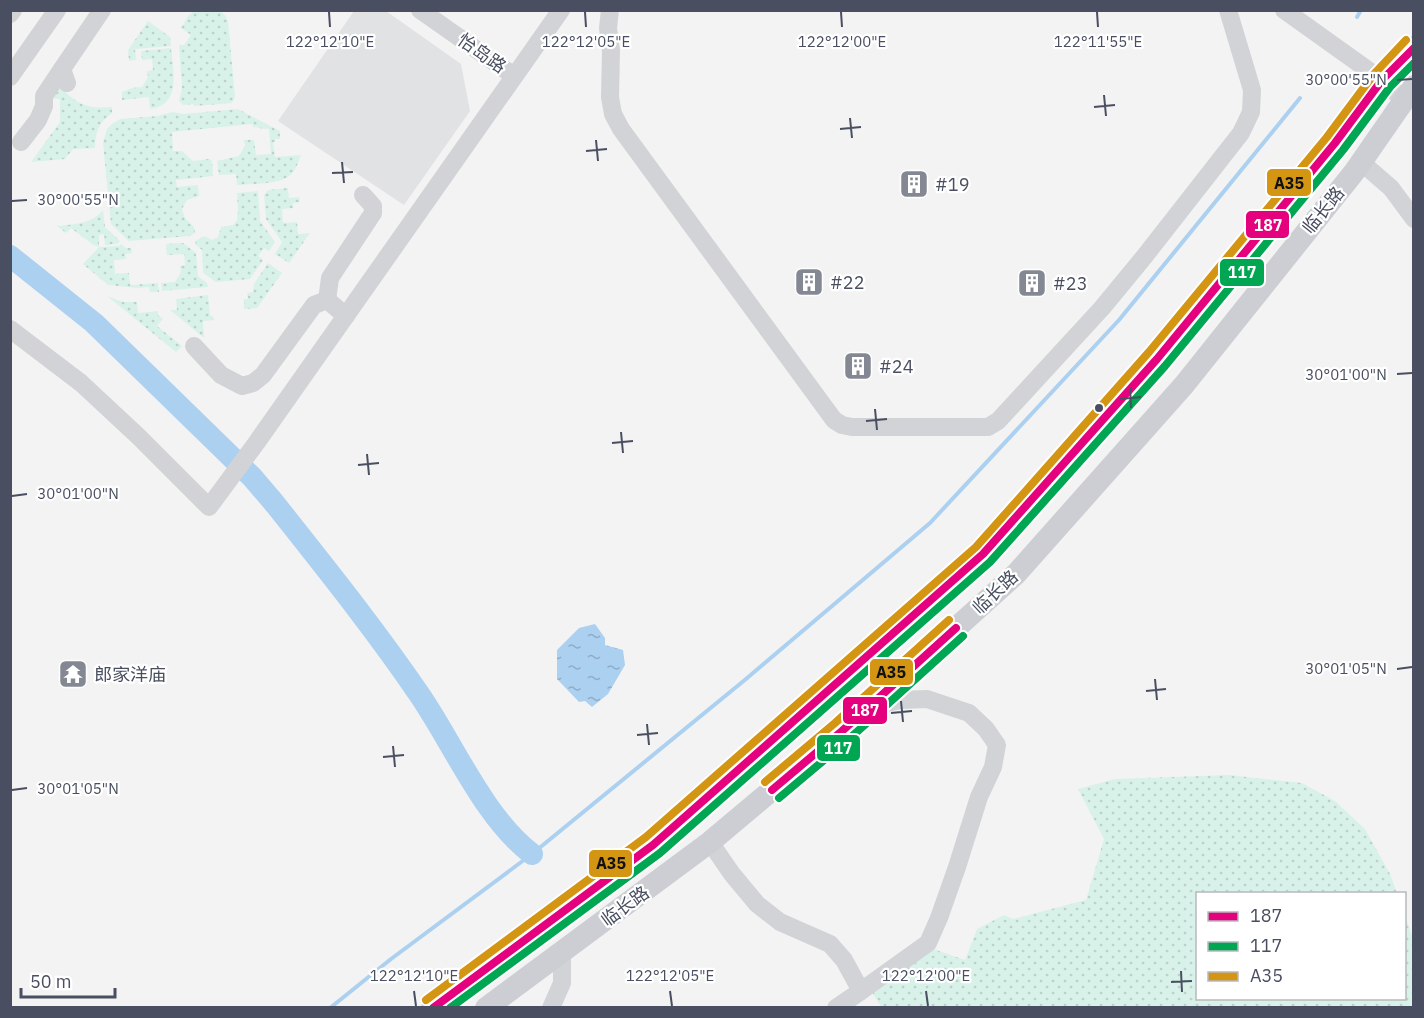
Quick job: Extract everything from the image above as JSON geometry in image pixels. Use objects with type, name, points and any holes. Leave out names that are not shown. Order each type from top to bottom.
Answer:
[{"type":"main road","name":"临长路","points":[[432,1008],[653,845],[983,554],[1157,359],[1335,143],[1382,80],[1413,47]]},
{"type":"main road","name":"临长路","points":[[486,1008],[710,842],[869,706],[1016,574],[1184,385],[1361,162],[1409,93]]},
{"type":"street","points":[[10,14],[13,10]]},
{"type":"street","points":[[10,77],[57,10]]},
{"type":"street","points":[[21,142],[38,120],[44,106],[44,96],[65,76],[102,10]]},
{"type":"street","name":"怡岛路","points":[[420,10],[517,71]]},
{"type":"street","points":[[440,10],[517,71]]},
{"type":"street","points":[[10,328],[81,383],[209,507],[561,10]]},
{"type":"street","points":[[610,10],[608,28],[611,62],[610,97],[613,114],[621,129],[834,420],[842,426],[852,427],[988,426],[998,421],[1102,308],[1218,164],[1241,133],[1251,112],[1252,90],[1228,10]]},
{"type":"street","points":[[1284,10],[1382,80],[1409,93]]},
{"type":"street","points":[[1361,162],[1391,188],[1413,219]]},
{"type":"street","points":[[327,300],[330,278],[373,213],[373,206],[363,195]]},
{"type":"street","points":[[327,300],[346,316]]},
{"type":"street","points":[[194,346],[221,375],[242,386],[253,383],[262,375],[314,305],[327,300]]},
{"type":"street","points":[[836,1008],[928,944],[954,878],[979,797],[993,767],[997,745],[986,729],[969,713],[927,699],[901,700],[869,706]]},
{"type":"street","points":[[710,842],[757,904],[780,922],[830,944],[844,960],[861,991]]},
{"type":"street","points":[[551,1008],[562,983],[562,952]]},
{"type":"shaded area","points":[[354,11],[386,11],[461,64],[470,111],[404,205],[278,121]]},
{"type":"green space","points":[[195,10],[219,11],[226,16],[228,21],[235,97],[232,103],[194,106],[193,104],[183,105],[179,101],[182,88],[179,45],[184,45],[191,35],[181,28],[188,16]]},
{"type":"green space","points":[[148,21],[170,37],[171,46],[135,49],[136,60],[129,61],[128,50]]},
{"type":"green space","points":[[171,48],[174,76],[171,94],[167,101],[150,109],[149,97],[122,100],[122,92],[142,87],[148,77],[147,71],[153,70],[152,59],[142,60],[141,51]]},
{"type":"green space","points":[[61,88],[84,105],[112,107],[112,113],[99,128],[95,148],[73,149],[65,159],[31,162],[60,122],[60,99],[52,98]]},
{"type":"green space","points":[[238,109],[280,131],[280,139],[275,139],[273,142],[275,157],[301,155],[291,174],[285,179],[272,182],[237,185],[236,174],[219,175],[217,161],[239,156],[245,146],[244,140],[254,140],[256,155],[271,154],[269,129],[256,126],[254,128],[252,124],[172,132],[173,151],[182,151],[193,161],[209,159],[212,161],[213,176],[176,180],[177,187],[198,185],[199,196],[187,200],[182,209],[185,218],[194,227],[195,233],[190,236],[129,241],[111,224],[103,143],[107,129],[112,124],[120,119],[157,116],[173,112],[183,114]]},
{"type":"green space","points":[[288,188],[289,198],[299,197],[300,202],[293,203],[293,208],[282,209],[283,223],[297,222],[298,234],[310,233],[289,263],[275,254],[282,242],[266,219],[264,195],[268,190]]},
{"type":"green space","points":[[258,191],[260,221],[275,242],[269,251],[264,248],[258,256],[263,260],[250,279],[216,282],[203,273],[202,250],[195,241],[205,236],[212,240],[218,237],[221,227],[233,225],[237,220],[237,193]]},
{"type":"green space","points":[[103,210],[105,227],[120,241],[117,244],[105,245],[104,234],[99,235],[99,247],[71,228],[66,233],[57,226],[88,221]]},
{"type":"green space","points":[[183,243],[196,253],[198,276],[207,283],[208,287],[162,291],[161,283],[175,282],[181,272],[180,266],[185,265],[184,254],[167,255],[166,244]]},
{"type":"green space","points":[[121,244],[126,248],[131,248],[132,253],[125,254],[126,259],[114,260],[115,274],[129,273],[130,285],[158,283],[159,292],[150,292],[149,287],[108,285],[83,264],[99,247]]},
{"type":"green space","points":[[268,263],[282,273],[257,308],[244,309],[244,299],[248,299],[247,293],[253,292],[254,284]]},
{"type":"green space","points":[[208,295],[210,316],[213,316],[214,320],[203,321],[204,338],[170,310],[177,310],[176,299]]},
{"type":"green space","points":[[107,296],[123,302],[137,302],[138,313],[158,311],[158,315],[163,319],[157,326],[182,346],[176,352]]},
{"type":"green space","points":[[1229,775],[1302,783],[1335,801],[1365,829],[1390,874],[1397,892],[1196,892],[1196,1000],[1406,1000],[1406,918],[1413,939],[1411,1007],[882,1008],[871,991],[930,948],[965,960],[977,929],[1004,915],[1013,919],[1086,900],[1104,839],[1078,789],[1115,779]]},
{"type":"water","points":[[595,624],[605,638],[605,645],[623,650],[625,665],[608,694],[592,707],[585,701],[579,702],[557,679],[557,650],[579,628]]},
{"type":"waterway","points":[[1357,17],[1361,10]]},
{"type":"waterway","points":[[330,1008],[391,959],[532,854],[746,679],[930,523],[1119,320],[1300,98]]},
{"type":"waterway","points":[[10,256],[94,323],[252,477],[367,621],[402,669],[432,713],[470,779],[499,821],[532,854]]},
{"type":"transit line","name":"A35","points":[[426,1000],[646,837],[976,547],[1149,352],[1327,137],[1374,74],[1406,40]]},
{"type":"transit line","name":"187","points":[[433,1008],[653,845],[983,554],[1157,359],[1335,143],[1382,80],[1414,48]]},
{"type":"transit line","name":"117","points":[[450,1008],[660,853],[990,562],[1165,366],[1343,150],[1390,87],[1414,63]]},
{"type":"transit line","name":"A35","points":[[765,782],[835,723],[949,620]]},
{"type":"transit line","name":"187","points":[[772,790],[842,731],[956,628]]},
{"type":"transit line","name":"117","points":[[779,798],[849,739],[963,636]]},
{"type":"place","name":"#19","points":[[914,184]]},
{"type":"place","name":"#22","points":[[809,282]]},
{"type":"place","name":"#23","points":[[1032,283]]},
{"type":"place","name":"#24","points":[[858,366]]},
{"type":"place","name":"郎家洋庙","points":[[73,674]]}]
